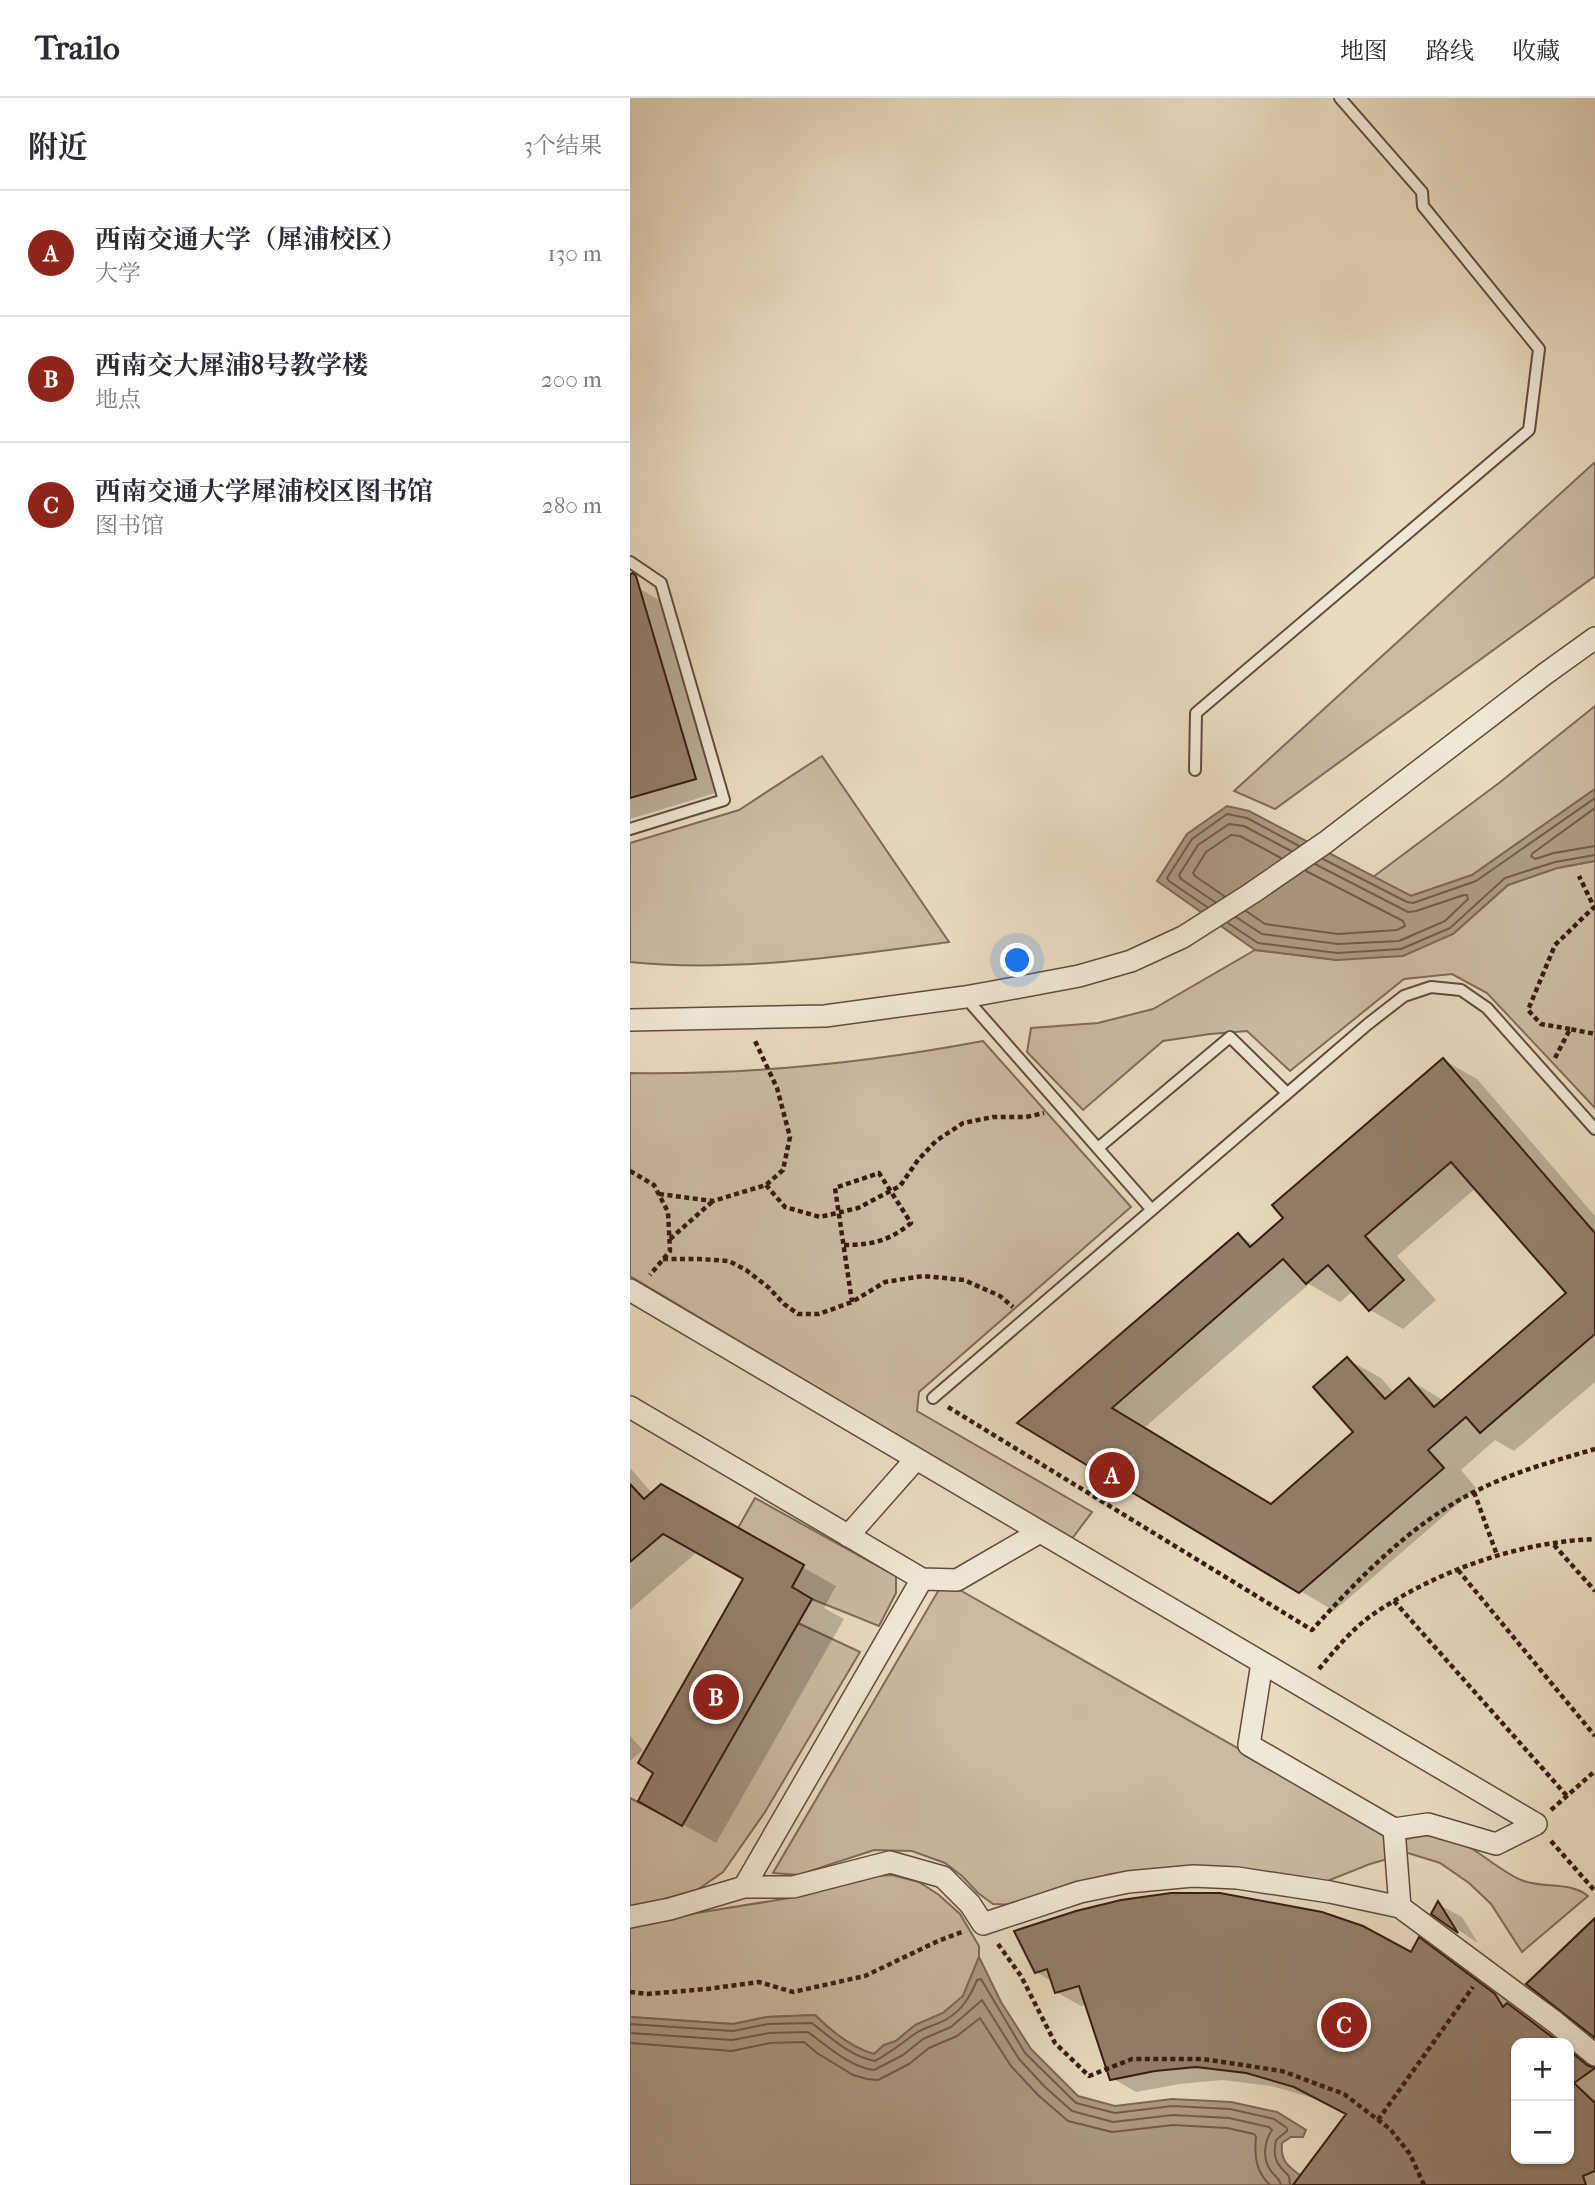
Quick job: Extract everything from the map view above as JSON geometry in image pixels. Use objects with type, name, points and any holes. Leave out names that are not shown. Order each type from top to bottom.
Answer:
[{"type":"street","points":[[630,1020],[825,1016],[965,997],[1079,976],[1131,961],[1182,937],[1326,842],[1595,638]]},
{"type":"street","points":[[631,1291],[1536,1824]]},
{"type":"street","points":[[630,1407],[922,1579],[957,1580],[1041,1532]]},
{"type":"street","points":[[848,1536],[916,1459]]},
{"type":"street","points":[[744,1887],[922,1579]]},
{"type":"street","points":[[1262,1663],[1249,1745],[1394,1829],[1428,1824],[1496,1844],[1536,1824]]},
{"type":"street","points":[[1394,1829],[1400,1907]]},
{"type":"street","points":[[630,1917],[670,1909],[744,1887],[793,1887],[890,1862],[943,1877],[970,1904],[983,1924],[1080,1892],[1128,1882],[1193,1876],[1237,1878],[1331,1892],[1400,1907],[1556,2022],[1595,2055]]},
{"type":"lane","points":[[1195,769],[1196,713],[1530,430],[1539,349],[1423,206],[1423,192],[1340,98]]},
{"type":"lane","points":[[630,562],[661,583],[724,800],[630,829]]},
{"type":"lane","points":[[933,1398],[1287,1093],[1404,996],[1431,987],[1461,990],[1487,1008],[1595,1129]]},
{"type":"lane","points":[[965,997],[1152,1210]]},
{"type":"lane","points":[[1098,1148],[1230,1037],[1287,1093]]},
{"type":"path","points":[[1579,876],[1594,907],[1555,945],[1528,1010],[1541,1024],[1595,1034]]},
{"type":"path","points":[[669,1239],[713,1201],[766,1185],[783,1170],[790,1137],[777,1088],[744,1018]]},
{"type":"path","points":[[1547,1075],[1570,1029]]},
{"type":"path","points":[[766,1185],[785,1207],[820,1217],[858,1208],[901,1186],[918,1160],[936,1140],[962,1123],[1049,1112],[1058,1103]]},
{"type":"path","points":[[630,1171],[654,1185],[659,1194],[668,1212],[670,1251],[646,1280],[631,1291]]},
{"type":"path","points":[[844,1245],[879,1242],[897,1234],[911,1223],[879,1173],[835,1188],[852,1302]]},
{"type":"path","points":[[659,1194],[713,1201]]},
{"type":"path","points":[[663,1259],[729,1261],[746,1270],[798,1314],[819,1314],[852,1302],[885,1282],[923,1276],[964,1280],[1000,1296],[1026,1318]]},
{"type":"path","points":[[933,1398],[1312,1630],[1341,1597],[1386,1555],[1430,1520],[1474,1492],[1532,1467],[1595,1450]]},
{"type":"path","points":[[1474,1492],[1497,1555]]},
{"type":"path","points":[[1304,1687],[1336,1648],[1370,1616],[1429,1583],[1497,1555],[1595,1539]]},
{"type":"path","points":[[1554,1544],[1595,1591]]},
{"type":"path","points":[[1458,1570],[1595,1736]]},
{"type":"path","points":[[1394,1601],[1567,1797]]},
{"type":"path","points":[[1595,1771],[1536,1824],[1595,1891]]},
{"type":"path","points":[[630,1992],[647,1994],[759,1982],[793,1992],[864,1976],[983,1924],[1021,1976],[1055,2043],[1089,2076],[1132,2059],[1203,2059],[1282,2071],[1344,2094],[1390,2129],[1410,2154],[1424,2185]]},
{"type":"path","points":[[1378,2120],[1485,1970]]},
{"type":"shaded area","points":[[1595,462],[1595,576],[1275,809],[1234,791]]},
{"type":"shaded area","points":[[1595,706],[1595,789],[1472,875],[1411,896],[1373,877],[1499,783]]},
{"type":"shaded area","points":[[822,756],[949,942],[749,964],[669,965],[630,962],[630,843],[739,810]]},
{"type":"shaded area","points":[[1595,861],[1595,1108],[1487,993],[1452,974],[1404,979],[1290,1071],[1247,1031],[1163,1041],[1083,1110],[1027,1052],[1031,1028],[1098,1023],[1153,1009],[1255,950],[1337,960],[1453,934],[1508,885],[1557,868]]},
{"type":"shaded area","points":[[983,1041],[1131,1207],[919,1392],[917,1411],[1092,1512],[1071,1540],[630,1276],[630,1073],[763,1070],[895,1056]]},
{"type":"shaded area","points":[[755,1498],[896,1576],[896,1593],[879,1626],[812,1599],[792,1587],[804,1565],[738,1528]]},
{"type":"shaded area","points":[[944,1581],[1399,1840],[1441,1835],[1462,1843],[1521,1880],[1573,1888],[1588,1896],[1522,1952],[1491,1904],[1469,1883],[1440,1863],[1408,1853],[1370,1864],[1325,1882],[1254,1871],[1166,1868],[1111,1874],[1055,1889],[1016,1905],[993,1904],[945,1863],[912,1851],[874,1850],[798,1875],[773,1873]]},
{"type":"shaded area","points":[[798,1623],[860,1652],[765,1812],[723,1872],[697,1890],[630,1908],[630,1798],[682,1825]]},
{"type":"shaded area","points":[[892,1875],[919,1882],[960,1914],[979,1946],[979,1957],[963,1996],[943,2013],[915,2025],[874,2054],[842,2038],[815,2015],[767,2017],[733,2024],[630,2017],[630,1928],[684,1915],[802,1896],[878,1876]]},
{"type":"water","points":[[1595,789],[1595,861],[1557,868],[1508,885],[1453,934],[1403,956],[1337,960],[1255,950],[1157,881],[1187,834],[1227,806],[1249,811],[1411,896],[1472,875]]},
{"type":"water","points":[[979,1957],[1001,2002],[1031,2049],[1078,2096],[1115,2106],[1172,2099],[1231,2102],[1277,2112],[1306,2130],[1303,2137],[1291,2137],[1282,2143],[1284,2159],[1301,2176],[1300,2185],[630,2185],[630,2017],[733,2024],[767,2017],[815,2015],[842,2038],[874,2054],[915,2025],[943,2013],[963,1996]]},
{"type":"building","points":[[633,573],[696,779],[630,798],[630,574]]},
{"type":"building","points":[[1443,1058],[1595,1233],[1595,1334],[1480,1433],[1466,1417],[1428,1450],[1444,1468],[1299,1593],[1017,1423],[1238,1233],[1250,1247],[1283,1218],[1272,1205]],"holes":[[[1451,1162],[1566,1293],[1434,1407],[1409,1378],[1385,1399],[1347,1357],[1313,1387],[1353,1432],[1271,1504],[1112,1408],[1283,1259],[1306,1284],[1328,1265],[1369,1311],[1404,1280],[1365,1236]]]},
{"type":"building","points":[[630,1484],[644,1499],[661,1484],[804,1565],[792,1587],[812,1599],[682,1826],[638,1801],[653,1773],[638,1763],[743,1579],[663,1534],[630,1562]]},
{"type":"building","points":[[1171,1893],[1220,1893],[1322,1912],[1363,1926],[1411,1952],[1419,1937],[1495,1994],[1503,2007],[1507,2003],[1553,2038],[1511,2038],[1511,2164],[1574,2164],[1574,2083],[1595,2103],[1595,2171],[1583,2176],[1586,2185],[1293,2185],[1346,2114],[1294,2087],[1246,2073],[1196,2067],[1155,2071],[1110,2080],[1079,1986],[1055,1993],[1047,1969],[1035,1973],[1014,1931],[1121,1900]]},
{"type":"building","points":[[1438,1901],[1458,1933],[1431,1914]]},
{"type":"building","points":[[1595,1918],[1595,2038],[1526,1984]]},
{"type":"building","points":[[1574,2054],[1595,2068],[1574,2083]]},
{"type":"place","name":"西南交通大学（犀浦校区）","points":[[1112,1475]]},
{"type":"place","name":"西南交大犀浦8号教学楼","points":[[716,1697]]},
{"type":"place","name":"西南交通大学犀浦校区图书馆","points":[[1344,2025]]}]
